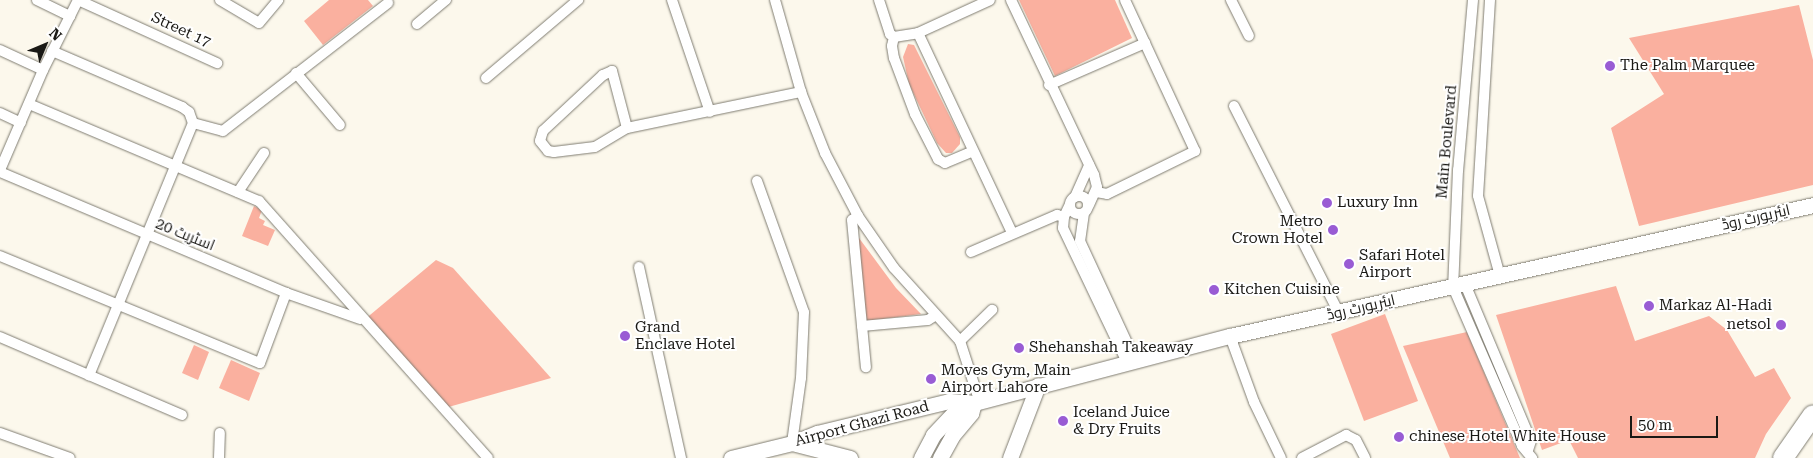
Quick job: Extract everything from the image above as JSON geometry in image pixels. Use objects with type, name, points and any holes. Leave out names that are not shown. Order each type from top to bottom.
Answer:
[{"type":"highway","points":[[1783,458],[1813,414]]},
{"type":"highway","points":[[1800,458],[1813,431]]},
{"type":"main road","name":"ایئرپورٹ روڈ","points":[[972,402],[1230,336],[1813,205]]},
{"type":"main road","points":[[1010,458],[1038,385]]},
{"type":"main road","name":"Airport Ghazi Road","points":[[731,458],[792,443],[817,433],[902,412],[950,401],[972,402]]},
{"type":"main road","points":[[920,458],[933,435],[972,402]]},
{"type":"main road","points":[[940,458],[952,436],[971,412],[972,402]]},
{"type":"main road","points":[[792,443],[850,458]]},
{"type":"street","points":[[37,0],[70,16]]},
{"type":"street","points":[[0,171],[52,51],[78,0]]},
{"type":"street","name":"Street 17","points":[[78,0],[217,64]]},
{"type":"street","points":[[220,0],[259,22],[278,0]]},
{"type":"street","points":[[418,24],[446,0]]},
{"type":"street","points":[[486,78],[578,0]]},
{"type":"street","points":[[672,0],[710,112]]},
{"type":"street","points":[[775,0],[801,92],[826,153],[858,216],[894,268],[960,340],[972,402]]},
{"type":"street","points":[[879,0],[890,34],[894,37]]},
{"type":"street","points":[[894,37],[918,33],[990,0]]},
{"type":"street","points":[[1011,0],[1049,85],[1089,165],[1096,192],[1087,209],[1080,241],[1131,361]]},
{"type":"street","points":[[1096,192],[1107,194],[1195,151],[1125,0]]},
{"type":"street","points":[[1231,0],[1249,36]]},
{"type":"street","name":"Main Boulevard","points":[[1459,285],[1458,170],[1473,0]]},
{"type":"street","points":[[1490,0],[1478,196],[1500,276]]},
{"type":"street","points":[[193,123],[224,131],[388,3]]},
{"type":"street","points":[[918,33],[1012,233]]},
{"type":"street","points":[[894,37],[892,46],[898,67],[915,114],[938,159],[945,163],[973,152]]},
{"type":"street","points":[[1049,85],[1145,43]]},
{"type":"street","points":[[0,50],[44,70]]},
{"type":"street","points":[[52,51],[182,107],[189,112],[193,123],[89,375]]},
{"type":"street","points":[[627,128],[612,72],[604,75],[543,132],[540,141],[548,151],[554,152],[595,147],[627,128],[801,92]]},
{"type":"street","points":[[296,73],[340,125]]},
{"type":"street","points":[[29,104],[259,201],[362,320],[488,458]]},
{"type":"street","points":[[1234,106],[1339,313]]},
{"type":"street","points":[[0,113],[21,123]]},
{"type":"street","points":[[238,192],[264,154]]},
{"type":"street","points":[[1089,165],[1064,217],[1064,228],[1131,361]]},
{"type":"street","name":"اسٹریٹ 20","points":[[0,171],[146,235],[286,293],[362,320]]},
{"type":"street","points":[[757,181],[804,312],[801,378],[792,443]]},
{"type":"street","points":[[1073,200],[1084,197],[1087,209]]},
{"type":"street","points":[[1073,200],[1074,213],[1087,209]]},
{"type":"street","points":[[971,252],[1058,215],[1064,217]]},
{"type":"street","points":[[858,216],[852,220],[866,367]]},
{"type":"street","points":[[0,256],[260,363],[286,293]]},
{"type":"street","points":[[639,267],[681,458]]},
{"type":"street","points":[[1459,285],[1531,441],[1530,454]]},
{"type":"street","points":[[960,340],[992,310]]},
{"type":"street","points":[[862,326],[928,320],[936,315]]},
{"type":"street","points":[[1230,336],[1254,402],[1281,458]]},
{"type":"street","points":[[0,337],[182,415]]},
{"type":"street","points":[[0,432],[70,458]]},
{"type":"street","points":[[219,458],[220,432]]},
{"type":"street","points":[[1302,458],[1346,435],[1356,440],[1365,458]]},
{"type":"shaded area","points":[[329,0],[368,0],[373,6],[323,45],[304,21]]},
{"type":"shaded area","points":[[1019,0],[1115,0],[1132,38],[1055,76]]},
{"type":"shaded area","points":[[1799,5],[1813,60],[1813,185],[1639,226],[1611,128],[1664,94],[1629,38]]},
{"type":"shaded area","points":[[908,44],[914,45],[960,137],[960,144],[952,153],[946,153],[937,143],[909,84],[903,57]]},
{"type":"shaded area","points":[[254,206],[262,210],[259,218],[265,221],[263,225],[275,230],[268,246],[242,236]]},
{"type":"shaded area","points":[[859,238],[896,288],[921,314],[867,321],[855,241]]},
{"type":"shaded area","points":[[436,260],[453,268],[551,378],[445,408],[364,320]]},
{"type":"shaded area","points":[[1616,286],[1635,341],[1709,316],[1727,330],[1755,377],[1774,368],[1791,398],[1766,434],[1755,458],[1578,458],[1569,440],[1542,450],[1496,315]]},
{"type":"shaded area","points":[[1385,314],[1418,401],[1364,421],[1331,334]]},
{"type":"shaded area","points":[[1467,332],[1520,458],[1450,458],[1403,346]]},
{"type":"shaded area","points":[[194,345],[209,352],[198,380],[182,373]]},
{"type":"shaded area","points":[[231,360],[260,373],[249,401],[219,388]]},
{"type":"place","name":"The Palm Marquee","points":[[1610,66]]},
{"type":"place","name":"Luxury Inn","points":[[1327,203]]},
{"type":"place","name":"Metro Crown Hotel","points":[[1333,230]]},
{"type":"place","name":"Safari Hotel Airport","points":[[1349,264]]},
{"type":"place","name":"Kitchen Cuisine","points":[[1214,290]]},
{"type":"place","name":"Markaz Al-Hadi","points":[[1649,306]]},
{"type":"place","name":"netsol","points":[[1781,325]]},
{"type":"place","name":"Grand Enclave Hotel","points":[[625,336]]},
{"type":"place","name":"Shehanshah Takeaway","points":[[1019,348]]},
{"type":"place","name":"Moves Gym, Main Airport Lahore","points":[[931,379]]},
{"type":"place","name":"Iceland Juice & Dry Fruits","points":[[1063,421]]},
{"type":"place","name":"chinese Hotel White House","points":[[1399,437]]}]
